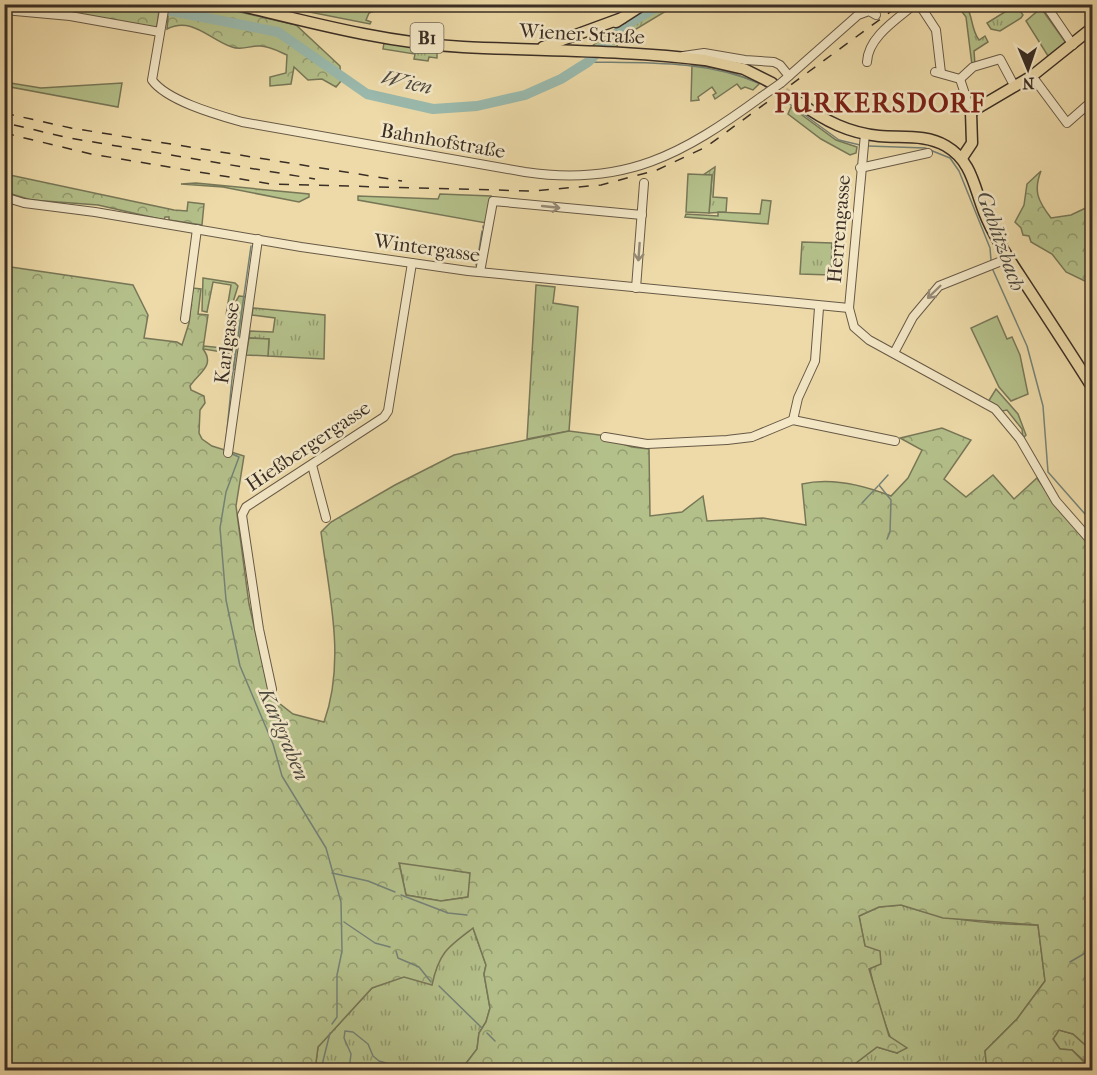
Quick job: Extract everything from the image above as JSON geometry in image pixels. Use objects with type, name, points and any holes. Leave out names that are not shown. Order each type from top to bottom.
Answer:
[{"type":"main road","name":"Wiener Straße","points":[[234,4],[366,35],[463,47],[482,46]]},
{"type":"main road","name":"Wiener Straße","points":[[263,4],[372,30],[482,46],[680,57],[731,65],[777,83]]},
{"type":"main road","points":[[577,53],[580,40],[603,31],[644,4]]},
{"type":"main road","points":[[525,50],[554,45],[622,18]]},
{"type":"main road","points":[[962,158],[972,143],[972,112],[1032,76],[1092,28]]},
{"type":"main road","points":[[574,36],[577,53]]},
{"type":"main road","points":[[800,103],[863,143],[930,139],[944,145],[962,158],[969,170],[985,216],[1009,258],[1092,387]]},
{"type":"street","name":"Bahnhofstraße","points":[[165,4],[153,82],[169,94],[220,116],[559,177],[583,177],[635,168],[670,155],[711,133],[789,76]]},
{"type":"street","points":[[855,4],[858,15]]},
{"type":"street","points":[[1045,4],[1073,45]]},
{"type":"street","points":[[867,62],[868,50],[882,21],[919,5],[936,30],[938,72],[960,79]]},
{"type":"street","points":[[4,10],[161,28]]},
{"type":"street","points":[[789,76],[858,15],[870,11],[882,21]]},
{"type":"street","name":"Wiener Straße","points":[[680,57],[704,53],[774,62],[789,76]]},
{"type":"street","points":[[960,79],[973,68],[1000,59],[1015,87]]},
{"type":"street","points":[[1032,76],[1067,123],[1092,101]]},
{"type":"street","points":[[960,79],[972,112]]},
{"type":"street","name":"Herrengasse","points":[[849,308],[863,143]]},
{"type":"street","points":[[860,168],[928,153]]},
{"type":"street","points":[[636,288],[644,183]]},
{"type":"street","name":"Wintergasse","points":[[4,197],[24,203],[480,272],[819,308],[849,308]]},
{"type":"street","points":[[480,272],[493,201],[642,215]]},
{"type":"street","points":[[185,319],[197,229]]},
{"type":"street","name":"Karlgasse","points":[[228,453],[258,239]]},
{"type":"street","points":[[894,353],[913,317],[930,294],[946,281],[1009,258]]},
{"type":"street","name":"Hießbergergasse","points":[[272,689],[259,629],[242,515],[246,507],[384,417],[388,411],[412,263]]},
{"type":"street","points":[[793,420],[798,398],[815,361],[819,308]]},
{"type":"street","points":[[849,308],[849,317],[856,330],[869,340],[995,409],[1020,439],[1056,501],[1092,542]]},
{"type":"street","points":[[605,436],[647,444],[727,440],[752,437],[793,420],[895,441]]},
{"type":"street","points":[[312,465],[326,518]]},
{"type":"green space","points":[[106,4],[159,11],[157,26],[154,28],[30,5]]},
{"type":"green space","points":[[169,5],[210,5],[296,25],[340,66],[341,81],[336,87],[322,79],[308,80],[294,67],[291,84],[270,86],[270,77],[286,73],[287,55],[263,46],[232,47],[201,30],[185,25],[167,29]]},
{"type":"green space","points":[[274,5],[389,5],[369,13],[366,20],[371,22],[370,24]]},
{"type":"green space","points":[[653,5],[676,5],[631,32],[617,45],[618,48],[590,48],[609,32],[613,32]]},
{"type":"green space","points":[[957,5],[966,5],[976,36],[979,40],[985,36],[988,42],[974,51],[975,65],[972,65],[966,17]]},
{"type":"green space","points":[[1016,5],[1023,15],[1021,18],[1000,31],[991,29],[987,23]]},
{"type":"green space","points":[[1041,8],[1066,43],[1048,56],[1026,21]]},
{"type":"green space","points":[[384,43],[437,51],[437,58],[429,57],[428,61],[414,59],[415,54],[383,49]]},
{"type":"green space","points":[[692,65],[721,69],[760,83],[753,90],[745,87],[741,89],[737,84],[715,99],[713,95],[716,93],[712,87],[698,97],[699,100],[691,101]]},
{"type":"green space","points":[[4,82],[41,88],[122,83],[118,107],[5,86]]},
{"type":"green space","points":[[791,107],[836,140],[857,147],[856,153],[850,155],[821,139],[788,114]]},
{"type":"green space","points":[[715,167],[713,197],[727,198],[726,212],[709,213],[712,175],[703,175]]},
{"type":"green space","points":[[1041,171],[1037,184],[1038,196],[1051,218],[1071,215],[1092,205],[1092,291],[1087,282],[1066,272],[1052,254],[1031,242],[1029,236],[1023,235],[1021,228],[1015,222],[1024,205],[1027,184]]},
{"type":"green space","points":[[5,174],[174,210],[187,211],[188,202],[204,204],[202,225],[169,220],[169,217],[165,217],[164,220],[98,205],[31,200],[5,192]]},
{"type":"green space","points":[[688,174],[712,175],[709,213],[686,212]]},
{"type":"green space","points":[[196,183],[309,194],[309,197],[299,202],[223,187],[181,184]]},
{"type":"green space","points":[[440,194],[491,196],[486,223],[358,200],[358,196],[438,199]]},
{"type":"green space","points":[[762,200],[771,201],[768,224],[685,217],[686,214],[718,216],[718,212],[760,214]]},
{"type":"green space","points":[[802,242],[832,243],[831,275],[800,274]]},
{"type":"green space","points":[[4,266],[133,285],[148,315],[144,338],[177,342],[182,345],[189,323],[193,288],[201,289],[198,314],[208,315],[203,349],[208,360],[207,365],[190,386],[191,390],[204,396],[205,403],[200,410],[199,433],[202,439],[212,446],[244,456],[236,506],[249,604],[270,696],[293,714],[324,722],[331,699],[335,651],[334,627],[321,532],[331,522],[395,485],[454,455],[569,431],[607,436],[604,438],[632,447],[649,449],[650,516],[682,512],[703,496],[707,521],[763,518],[806,525],[802,484],[825,481],[847,483],[891,496],[908,478],[922,450],[900,438],[942,428],[971,440],[944,479],[966,497],[993,475],[1014,499],[1037,478],[1056,505],[1092,547],[1092,1051],[1073,1034],[1059,1030],[1053,1039],[1060,1049],[1072,1050],[1092,1070],[987,1070],[985,1051],[1017,1019],[1045,981],[1038,925],[943,918],[901,905],[879,907],[859,916],[865,946],[880,951],[881,964],[869,969],[889,1036],[907,1048],[897,1053],[877,1047],[852,1066],[853,1070],[461,1070],[477,1049],[479,1033],[486,1022],[490,1008],[484,974],[486,965],[473,928],[457,940],[441,957],[432,985],[404,977],[372,988],[318,1047],[315,1070],[5,1070]],"holes":[[[399,863],[470,873],[468,897],[441,901],[406,895]]]},
{"type":"green space","points":[[203,278],[235,283],[238,286],[229,315],[226,315],[231,285],[213,282],[207,312],[202,311]]},
{"type":"green space","points":[[536,285],[555,287],[553,303],[578,307],[569,431],[527,439]]},
{"type":"green space","points":[[239,296],[248,297],[237,370],[233,369],[235,354],[203,349],[204,346],[223,348],[228,320],[236,319],[232,308]]},
{"type":"green space","points":[[253,308],[325,315],[324,359],[268,356],[269,339],[249,338],[250,331],[273,332],[275,318],[252,315]]},
{"type":"green space","points":[[997,316],[1007,339],[1012,337],[1020,355],[1028,394],[1011,401],[999,387],[971,328]]},
{"type":"green space","points":[[249,338],[269,339],[268,356],[246,355]]},
{"type":"green space","points":[[996,389],[1018,414],[1026,435],[1023,438],[1022,429],[1007,410],[1002,411],[988,402]]},
{"type":"green space","points":[[399,862],[471,873],[468,897],[441,901],[406,895]]},
{"type":"green space","points":[[901,905],[969,921],[1038,925],[1045,981],[1017,1019],[985,1051],[987,1070],[853,1070],[852,1066],[877,1047],[897,1053],[879,1003],[859,916],[879,907]]},
{"type":"green space","points":[[473,928],[486,965],[484,974],[490,1008],[486,1022],[479,1033],[477,1049],[461,1070],[315,1070],[318,1047],[372,988],[437,962],[445,949]]},
{"type":"green space","points":[[1059,1030],[1073,1034],[1092,1051],[1092,1068],[1072,1050],[1060,1049],[1053,1039]]},
{"type":"waterway","name":"Wien","points":[[136,4],[278,32],[367,94],[433,109],[477,106],[525,95],[561,79],[588,62],[624,26],[662,4]]},
{"type":"waterway","name":"Gablitzbach","points":[[588,62],[674,64],[717,70],[758,83]]},
{"type":"waterway","name":"Gablitzbach","points":[[763,85],[767,88]]},
{"type":"waterway","name":"Gablitzbach","points":[[773,92],[839,140],[860,145]]},
{"type":"waterway","name":"Gablitzbach","points":[[868,146],[925,148],[950,158],[959,171],[990,248],[991,260]]},
{"type":"waterway","points":[[479,250],[482,231]]},
{"type":"waterway","name":"Karlgraben","points":[[225,451],[232,379],[251,246]]},
{"type":"waterway","points":[[476,265],[478,253]]},
{"type":"waterway","name":"Gablitzbach","points":[[992,268],[1027,346],[1043,406],[1048,472],[1092,522]]},
{"type":"waterway","name":"Karlgraben","points":[[230,453],[239,457],[226,492],[220,528],[226,600],[240,666],[273,744],[282,776],[326,848],[341,902],[342,951],[337,975],[337,1017],[332,1024]]},
{"type":"waterway","points":[[887,539],[890,532],[891,500],[879,485],[888,475]]},
{"type":"waterway","points":[[862,503],[878,486]]},
{"type":"waterway","points":[[332,873],[368,881],[395,892]]},
{"type":"waterway","points":[[401,895],[448,913],[467,915]]},
{"type":"waterway","points":[[344,922],[375,943],[390,947]]},
{"type":"waterway","points":[[1070,962],[1092,949]]},
{"type":"waterway","points":[[396,951],[398,958],[419,967],[431,982]]},
{"type":"waterway","points":[[439,986],[482,1028]]},
{"type":"waterway","points":[[349,1070],[351,1054],[344,1038],[345,1031],[353,1032],[368,1044],[373,1056],[379,1061],[411,1070]]},
{"type":"waterway","name":"Karlgraben","points":[[314,1070],[322,1065],[330,1033]]},
{"type":"waterway","points":[[487,1033],[495,1041]]},
{"type":"tunnel","points":[[772,83],[800,103]]},
{"type":"railway","points":[[4,133],[91,154],[271,184],[532,191],[601,185],[657,170],[706,147],[901,4]]},
{"type":"railway","points":[[4,113],[71,128],[402,181]]},
{"type":"railway","points":[[14,125],[69,138],[315,179]]},
{"type":"district","name":"PURKERSDORF","points":[[880,103]]}]
